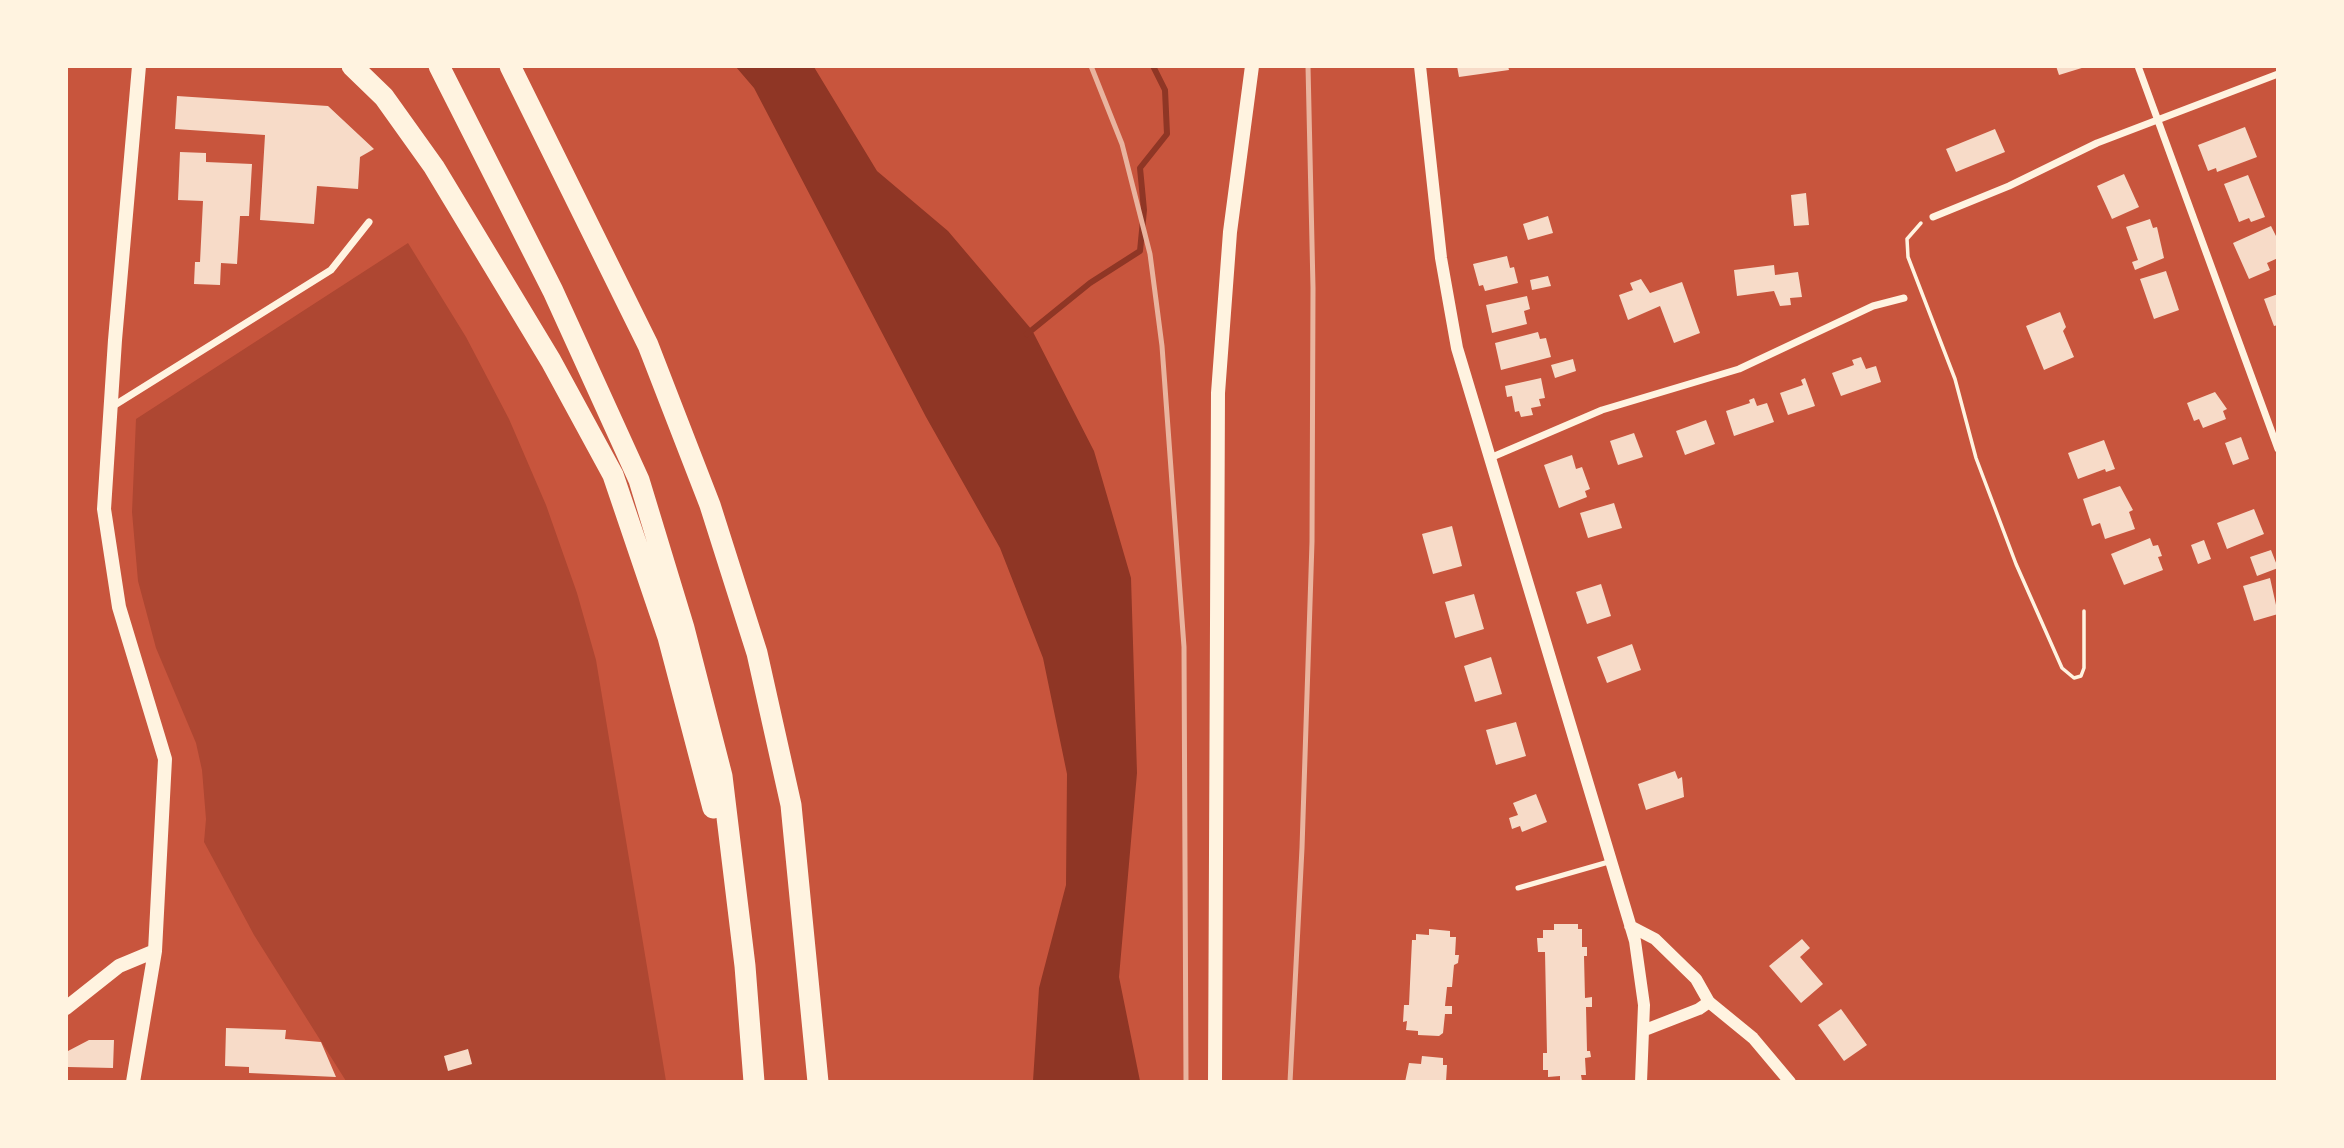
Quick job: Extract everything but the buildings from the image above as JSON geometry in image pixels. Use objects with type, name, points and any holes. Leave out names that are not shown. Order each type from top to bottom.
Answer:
[{"type":"highway","points":[[352,66],[384,97],[434,167],[551,361],[613,475],[668,637],[707,780],[745,966]]},
{"type":"highway","points":[[439,66],[553,291],[639,480],[684,628],[722,776],[745,966],[754,1082]]},
{"type":"highway","points":[[510,66],[648,345],[710,505],[757,653],[791,805],[818,1082]]},
{"type":"main road","points":[[133,1082],[155,951],[165,758],[119,607],[104,509],[139,66]]},
{"type":"main road","points":[[1215,1082],[1218,393],[1230,232],[1252,66]]},
{"type":"main road","points":[[66,1008],[119,966],[155,951]]},
{"type":"street","points":[[1420,66],[1445,290],[1464,376],[1630,926],[1643,985],[1645,1030],[1641,1082]]},
{"type":"street","points":[[2138,66],[2277,449]]},
{"type":"street","points":[[1933,217],[2156,120],[2277,75]]},
{"type":"street","points":[[110,409],[331,270],[369,222]]},
{"type":"street","points":[[1489,458],[1602,410],[1739,369],[1873,306],[1904,298]]},
{"type":"street","points":[[1630,926],[1656,939],[1696,979],[1709,1002],[1753,1038],[1790,1082]]},
{"type":"street","points":[[1645,1030],[1699,1009],[1709,1002]]},
{"type":"lane","points":[[1518,888],[1612,861]]},
{"type":"path","points":[[1933,217],[1910,235],[1906,244],[1908,257],[1955,379],[1976,458],[2016,564],[2062,668],[2074,678],[2081,676],[2084,668],[2084,611]]},
{"type":"shaded area","points":[[736,67],[814,67],[877,171],[948,231],[1032,330],[1094,451],[1131,578],[1137,773],[1119,977],[1140,1081],[1033,1081],[1039,988],[1066,885],[1067,774],[1043,658],[1000,548],[926,417],[754,88]]},
{"type":"shaded area","points":[[408,243],[466,337],[509,419],[546,505],[577,593],[596,660],[666,1081],[346,1081],[254,935],[204,842],[206,819],[202,770],[196,743],[156,648],[138,581],[132,512],[136,419]]},
{"type":"waterway","points":[[1027,334],[1090,283],[1140,251],[1144,210],[1140,168],[1167,134],[1165,90],[1153,66]]},
{"type":"railway","points":[[1091,66],[1122,144],[1150,254],[1162,346],[1184,647],[1186,1082]]},
{"type":"railway","points":[[1290,1082],[1302,848],[1312,542],[1313,288],[1308,66]]}]
